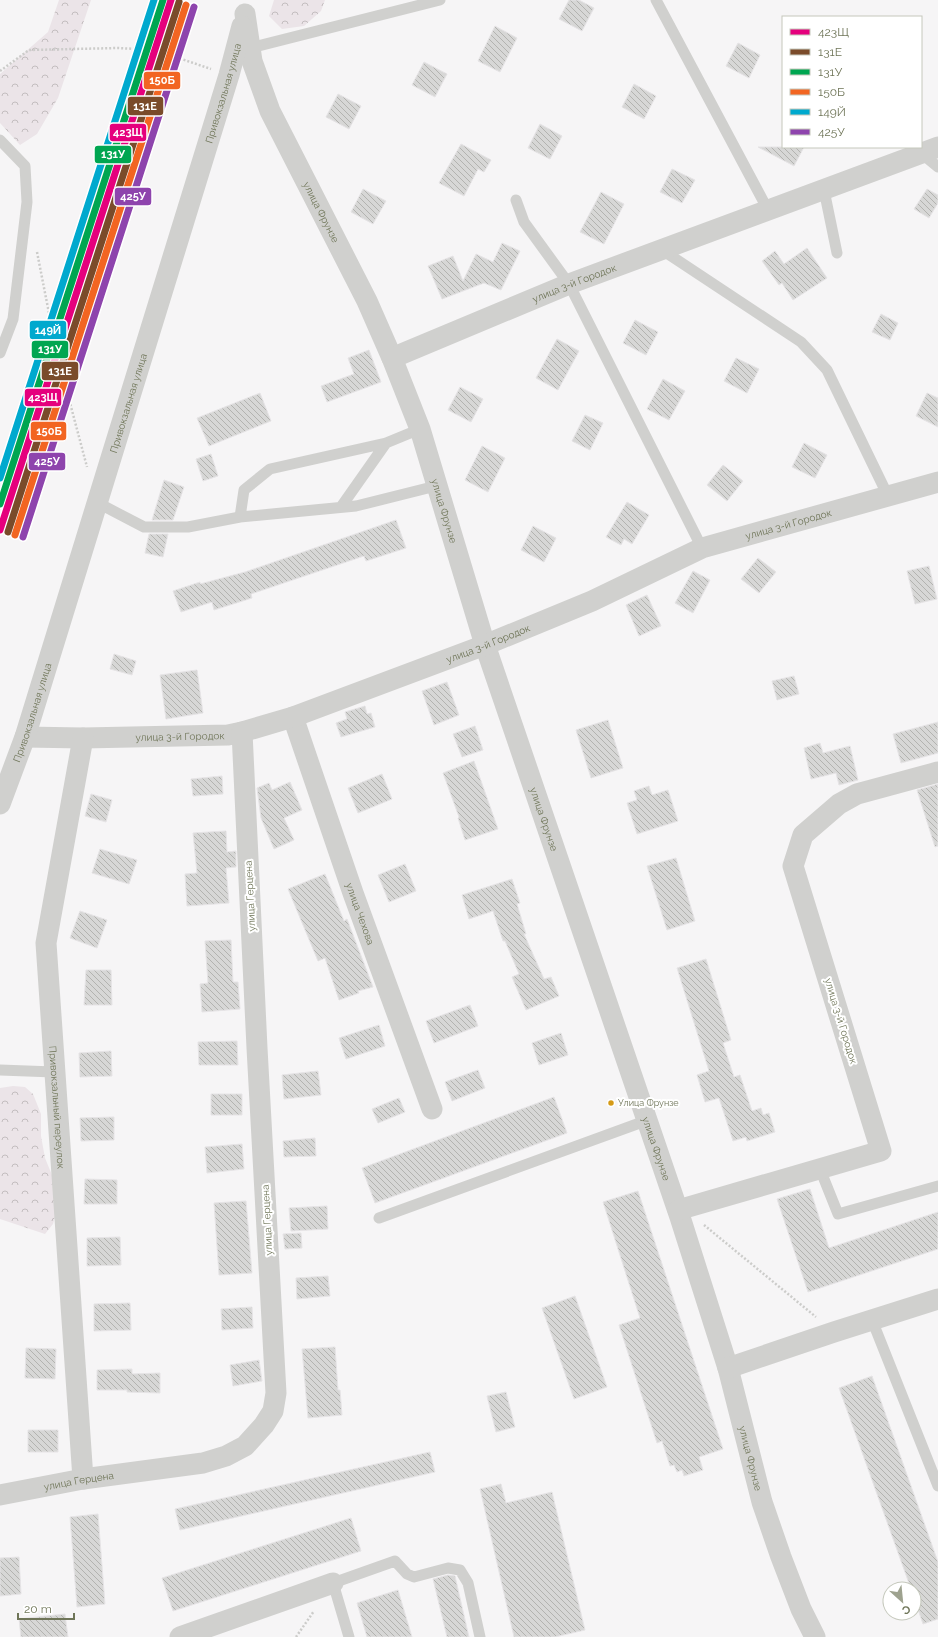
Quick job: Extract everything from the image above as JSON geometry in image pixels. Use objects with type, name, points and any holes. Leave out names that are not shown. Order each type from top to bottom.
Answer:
[{"type":"street","name":"Привокзальная улица","points":[[0,804],[25,737],[96,502],[229,75],[243,50],[247,7]]},
{"type":"street","name":"улица Фрунзе","points":[[243,50],[252,62],[270,112],[363,294],[392,358],[420,429],[485,645],[678,1210],[728,1368],[762,1502],[801,1609],[815,1637]]},
{"type":"street","name":"улица 3-й Городок","points":[[392,358],[569,284],[930,150]]},
{"type":"street","name":"улица 3-й Городок","points":[[25,737],[83,738],[228,735],[242,732],[292,717],[485,645],[592,601],[702,548],[938,482]]},
{"type":"street","name":"улица Чехова","points":[[292,717],[353,893],[432,1108]]},
{"type":"street","name":"улица Герцена","points":[[0,1495],[83,1479],[203,1463],[226,1456],[245,1446],[264,1425],[272,1411],[276,1393],[257,1056],[242,732]]},
{"type":"street","name":"Привокзальный переулок","points":[[83,738],[46,944],[83,1479]]},
{"type":"street","name":"улица 3-й Городок","points":[[678,1210],[880,1151],[793,866],[803,835],[839,804],[857,794],[938,772]]},
{"type":"street","points":[[728,1368],[938,1299]]},
{"type":"street","points":[[180,1637],[333,1582]]},
{"type":"lane","points":[[243,50],[402,4],[440,0]]},
{"type":"lane","points":[[656,0],[768,210]]},
{"type":"lane","points":[[0,140],[25,166],[27,202],[13,319],[0,353]]},
{"type":"lane","points":[[930,150],[938,167]]},
{"type":"lane","points":[[824,190],[837,253]]},
{"type":"lane","points":[[516,200],[524,222],[569,284],[702,548]]},
{"type":"lane","points":[[662,250],[801,342],[828,370],[888,496]]},
{"type":"lane","points":[[240,517],[244,490],[270,469],[386,443],[420,429]]},
{"type":"lane","points":[[341,507],[386,443]]},
{"type":"lane","points":[[96,502],[144,527],[188,527],[240,517],[356,506],[436,486]]},
{"type":"lane","points":[[0,1070],[54,1072]]},
{"type":"lane","points":[[379,1218],[648,1120]]},
{"type":"lane","points":[[820,1169],[838,1214],[938,1186]]},
{"type":"lane","points":[[872,1320],[938,1486]]},
{"type":"lane","points":[[349,1637],[333,1582],[395,1561],[407,1574],[414,1577],[448,1568],[460,1570],[468,1583],[480,1637]]},
{"type":"path","points":[[0,72],[29,50],[118,48],[155,50],[229,75]]},
{"type":"path","points":[[36,248],[57,354],[88,473]]},
{"type":"path","points":[[701,1224],[834,1332]]},
{"type":"green space","points":[[59,0],[91,0],[58,98],[37,134],[20,145],[0,123],[0,74],[48,32]]},
{"type":"green space","points":[[274,0],[325,0],[321,11],[304,26],[282,29],[269,16]]},
{"type":"green space","points":[[13,1086],[25,1087],[33,1094],[41,1114],[41,1136],[45,1158],[54,1180],[56,1213],[53,1224],[45,1234],[0,1219],[0,1088]]},
{"type":"building","points":[[569,0],[579,0],[594,8],[582,31],[559,19]]},
{"type":"building","points":[[495,26],[517,38],[500,72],[478,61]]},
{"type":"building","points":[[738,43],[760,55],[749,78],[726,66]]},
{"type":"building","points":[[424,62],[447,74],[435,97],[412,85]]},
{"type":"building","points":[[634,84],[656,96],[644,119],[622,107]]},
{"type":"building","points":[[338,94],[361,106],[349,129],[326,117]]},
{"type":"building","points":[[540,124],[562,136],[550,159],[528,148]]},
{"type":"building","points":[[461,144],[491,160],[484,172],[478,169],[464,196],[439,183]]},
{"type":"building","points":[[758,147],[803,148],[794,166]]},
{"type":"building","points":[[672,169],[695,180],[682,203],[660,192]]},
{"type":"building","points":[[363,189],[386,201],[373,224],[351,212]]},
{"type":"building","points":[[927,189],[938,195],[938,203],[929,218],[914,209]]},
{"type":"building","points":[[601,192],[624,204],[604,244],[580,232]]},
{"type":"building","points":[[502,243],[520,251],[501,290],[484,283],[442,299],[428,266],[453,256],[463,281],[476,254],[493,262]]},
{"type":"building","points":[[807,248],[827,278],[793,300],[782,283],[779,285],[762,261],[775,251],[784,264]]},
{"type":"building","points":[[881,314],[898,323],[890,340],[872,332]]},
{"type":"building","points":[[635,320],[658,332],[646,355],[623,343]]},
{"type":"building","points":[[557,339],[579,351],[558,390],[536,378]]},
{"type":"building","points":[[369,350],[381,382],[327,402],[321,386],[354,374],[348,358]]},
{"type":"building","points":[[736,358],[759,369],[747,393],[724,381]]},
{"type":"building","points":[[663,379],[685,391],[669,420],[647,409]]},
{"type":"building","points":[[460,387],[483,399],[471,422],[448,410]]},
{"type":"building","points":[[260,393],[271,421],[209,446],[197,418]]},
{"type":"building","points":[[927,393],[938,398],[938,427],[916,416]]},
{"type":"building","points":[[585,415],[603,423],[590,450],[572,441]]},
{"type":"building","points":[[804,443],[827,455],[815,478],[792,467]]},
{"type":"building","points":[[482,446],[505,458],[488,492],[465,480]]},
{"type":"building","points":[[211,454],[218,476],[203,481],[196,459]]},
{"type":"building","points":[[723,465],[743,481],[727,501],[707,485]]},
{"type":"building","points":[[164,480],[184,487],[173,520],[152,520]]},
{"type":"building","points":[[627,502],[649,515],[632,544],[624,539],[621,545],[606,537]]},
{"type":"building","points":[[396,520],[406,548],[366,561],[364,556],[251,594],[252,598],[214,610],[212,602],[181,612],[173,591],[200,582],[200,584],[245,572]]},
{"type":"building","points":[[533,526],[556,538],[544,562],[521,550]]},
{"type":"building","points":[[149,534],[168,534],[163,557],[145,553]]},
{"type":"building","points":[[758,558],[776,572],[759,593],[741,579]]},
{"type":"building","points":[[929,566],[937,599],[915,604],[907,571]]},
{"type":"building","points":[[693,571],[710,580],[693,613],[675,603]]},
{"type":"building","points":[[647,595],[661,626],[639,636],[626,605]]},
{"type":"building","points":[[114,654],[136,661],[132,675],[110,669]]},
{"type":"building","points":[[197,670],[203,713],[166,719],[160,675]]},
{"type":"building","points":[[794,676],[799,694],[777,700],[772,681]]},
{"type":"building","points":[[447,682],[459,715],[434,725],[422,691]]},
{"type":"building","points":[[365,706],[367,714],[371,713],[375,727],[341,737],[336,723],[347,719],[345,712]]},
{"type":"building","points":[[608,720],[623,768],[591,778],[576,730]]},
{"type":"building","points":[[938,722],[938,753],[901,763],[893,734]]},
{"type":"building","points":[[475,726],[483,750],[462,757],[453,734]]},
{"type":"building","points":[[820,743],[823,753],[850,746],[858,780],[839,785],[836,773],[811,779],[804,748]]},
{"type":"building","points":[[474,761],[498,829],[465,840],[458,818],[459,817],[443,773]]},
{"type":"building","points":[[382,774],[392,799],[358,813],[348,788]]},
{"type":"building","points":[[222,776],[223,794],[193,796],[191,779]]},
{"type":"building","points":[[290,782],[302,810],[284,818],[294,840],[274,849],[261,818],[257,788],[269,783],[272,790]]},
{"type":"building","points":[[938,784],[938,846],[935,847],[917,790]]},
{"type":"building","points":[[649,786],[652,795],[668,790],[678,821],[637,834],[627,803],[637,800],[634,791]]},
{"type":"building","points":[[91,794],[112,800],[106,822],[85,816]]},
{"type":"building","points":[[226,831],[227,852],[236,851],[236,867],[226,868],[229,903],[187,906],[185,874],[197,873],[193,833]]},
{"type":"building","points":[[100,849],[137,860],[129,884],[92,873]]},
{"type":"building","points":[[676,858],[695,921],[667,930],[647,866]]},
{"type":"building","points":[[405,864],[416,891],[389,902],[378,875]]},
{"type":"building","points":[[325,874],[344,921],[347,919],[373,987],[358,991],[359,993],[339,1000],[325,958],[318,961],[288,889]]},
{"type":"building","points":[[512,879],[520,903],[517,904],[526,934],[524,934],[544,979],[551,977],[559,996],[526,1010],[512,977],[519,974],[505,941],[503,941],[493,911],[469,919],[462,895]]},
{"type":"building","points":[[80,911],[107,920],[97,948],[70,938]]},
{"type":"building","points":[[231,940],[233,982],[238,982],[240,1009],[202,1012],[200,984],[208,983],[205,941]]},
{"type":"building","points":[[706,959],[731,1040],[723,1043],[734,1077],[740,1075],[752,1111],[761,1108],[763,1115],[769,1113],[775,1132],[747,1141],[746,1137],[733,1141],[719,1098],[705,1102],[697,1075],[709,1071],[677,968]]},
{"type":"building","points":[[86,970],[111,970],[112,1005],[84,1005]]},
{"type":"building","points":[[470,1005],[478,1026],[434,1043],[426,1021]]},
{"type":"building","points":[[379,1025],[385,1046],[346,1059],[339,1038]]},
{"type":"building","points":[[561,1033],[568,1055],[539,1065],[532,1043]]},
{"type":"building","points":[[237,1041],[238,1065],[199,1065],[198,1042]]},
{"type":"building","points":[[111,1051],[112,1076],[80,1077],[79,1053]]},
{"type":"building","points":[[478,1070],[485,1088],[452,1101],[445,1082]]},
{"type":"building","points":[[318,1071],[321,1095],[284,1099],[282,1075]]},
{"type":"building","points":[[211,1094],[242,1094],[242,1115],[211,1115]]},
{"type":"building","points":[[554,1097],[567,1133],[375,1203],[362,1168]]},
{"type":"building","points":[[399,1098],[405,1112],[378,1123],[372,1109]]},
{"type":"building","points":[[114,1117],[114,1140],[81,1141],[80,1118]]},
{"type":"building","points":[[315,1138],[316,1156],[284,1157],[283,1141]]},
{"type":"building","points":[[242,1144],[244,1169],[207,1173],[205,1147]]},
{"type":"building","points":[[85,1179],[117,1180],[117,1204],[84,1204]]},
{"type":"building","points":[[810,1189],[829,1248],[938,1212],[938,1249],[808,1292],[777,1199]]},
{"type":"building","points":[[638,1191],[723,1449],[699,1457],[703,1470],[684,1476],[682,1470],[677,1472],[674,1465],[670,1466],[662,1441],[657,1443],[619,1325],[640,1318],[603,1202]]},
{"type":"building","points":[[246,1201],[252,1273],[219,1275],[214,1203]]},
{"type":"building","points":[[327,1206],[328,1229],[291,1231],[289,1208]]},
{"type":"building","points":[[301,1233],[302,1248],[285,1249],[283,1234]]},
{"type":"building","points":[[120,1237],[121,1265],[87,1266],[87,1238]]},
{"type":"building","points":[[328,1276],[330,1296],[297,1299],[296,1278]]},
{"type":"building","points":[[575,1296],[607,1387],[574,1399],[542,1308]]},
{"type":"building","points":[[130,1303],[131,1330],[94,1331],[94,1304]]},
{"type":"building","points":[[252,1307],[253,1328],[222,1330],[221,1309]]},
{"type":"building","points":[[335,1347],[338,1390],[340,1390],[342,1415],[308,1418],[302,1349]]},
{"type":"building","points":[[26,1348],[56,1349],[55,1379],[25,1378]]},
{"type":"building","points":[[259,1360],[262,1381],[233,1386],[230,1365]]},
{"type":"building","points":[[132,1369],[132,1374],[160,1373],[160,1393],[127,1392],[127,1390],[97,1390],[97,1370]]},
{"type":"building","points":[[872,1376],[938,1562],[938,1619],[923,1624],[922,1581],[908,1581],[839,1388]]},
{"type":"building","points":[[506,1392],[515,1427],[496,1432],[487,1396]]},
{"type":"building","points":[[28,1430],[58,1430],[58,1452],[28,1452]]},
{"type":"building","points":[[430,1452],[435,1472],[180,1530],[175,1509]]},
{"type":"building","points":[[501,1484],[506,1503],[552,1492],[585,1630],[555,1637],[514,1637],[480,1489]]},
{"type":"building","points":[[98,1514],[105,1604],[77,1607],[70,1517]]},
{"type":"building","points":[[351,1518],[361,1551],[173,1611],[162,1578]]},
{"type":"building","points":[[19,1557],[21,1594],[0,1596],[0,1558]]},
{"type":"building","points":[[448,1575],[455,1576],[469,1637],[447,1637],[433,1579]]},
{"type":"building","points":[[398,1590],[412,1637],[367,1637],[357,1603]]},
{"type":"building","points":[[65,1614],[68,1637],[21,1637],[19,1619]]},
{"type":"transit line","name":"149Й","points":[[0,478],[154,0]]},
{"type":"transit line","name":"131У","points":[[0,504],[163,0]]},
{"type":"transit line","name":"423Щ","points":[[0,530],[171,0]]},
{"type":"transit line","name":"131Е","points":[[8,532],[179,2]]},
{"type":"transit line","name":"150Б","points":[[15,535],[186,5]]},
{"type":"transit line","name":"425У","points":[[23,537],[194,7]]},
{"type":"place","name":"Улица Фрунзе","points":[[611,1103]]}]
